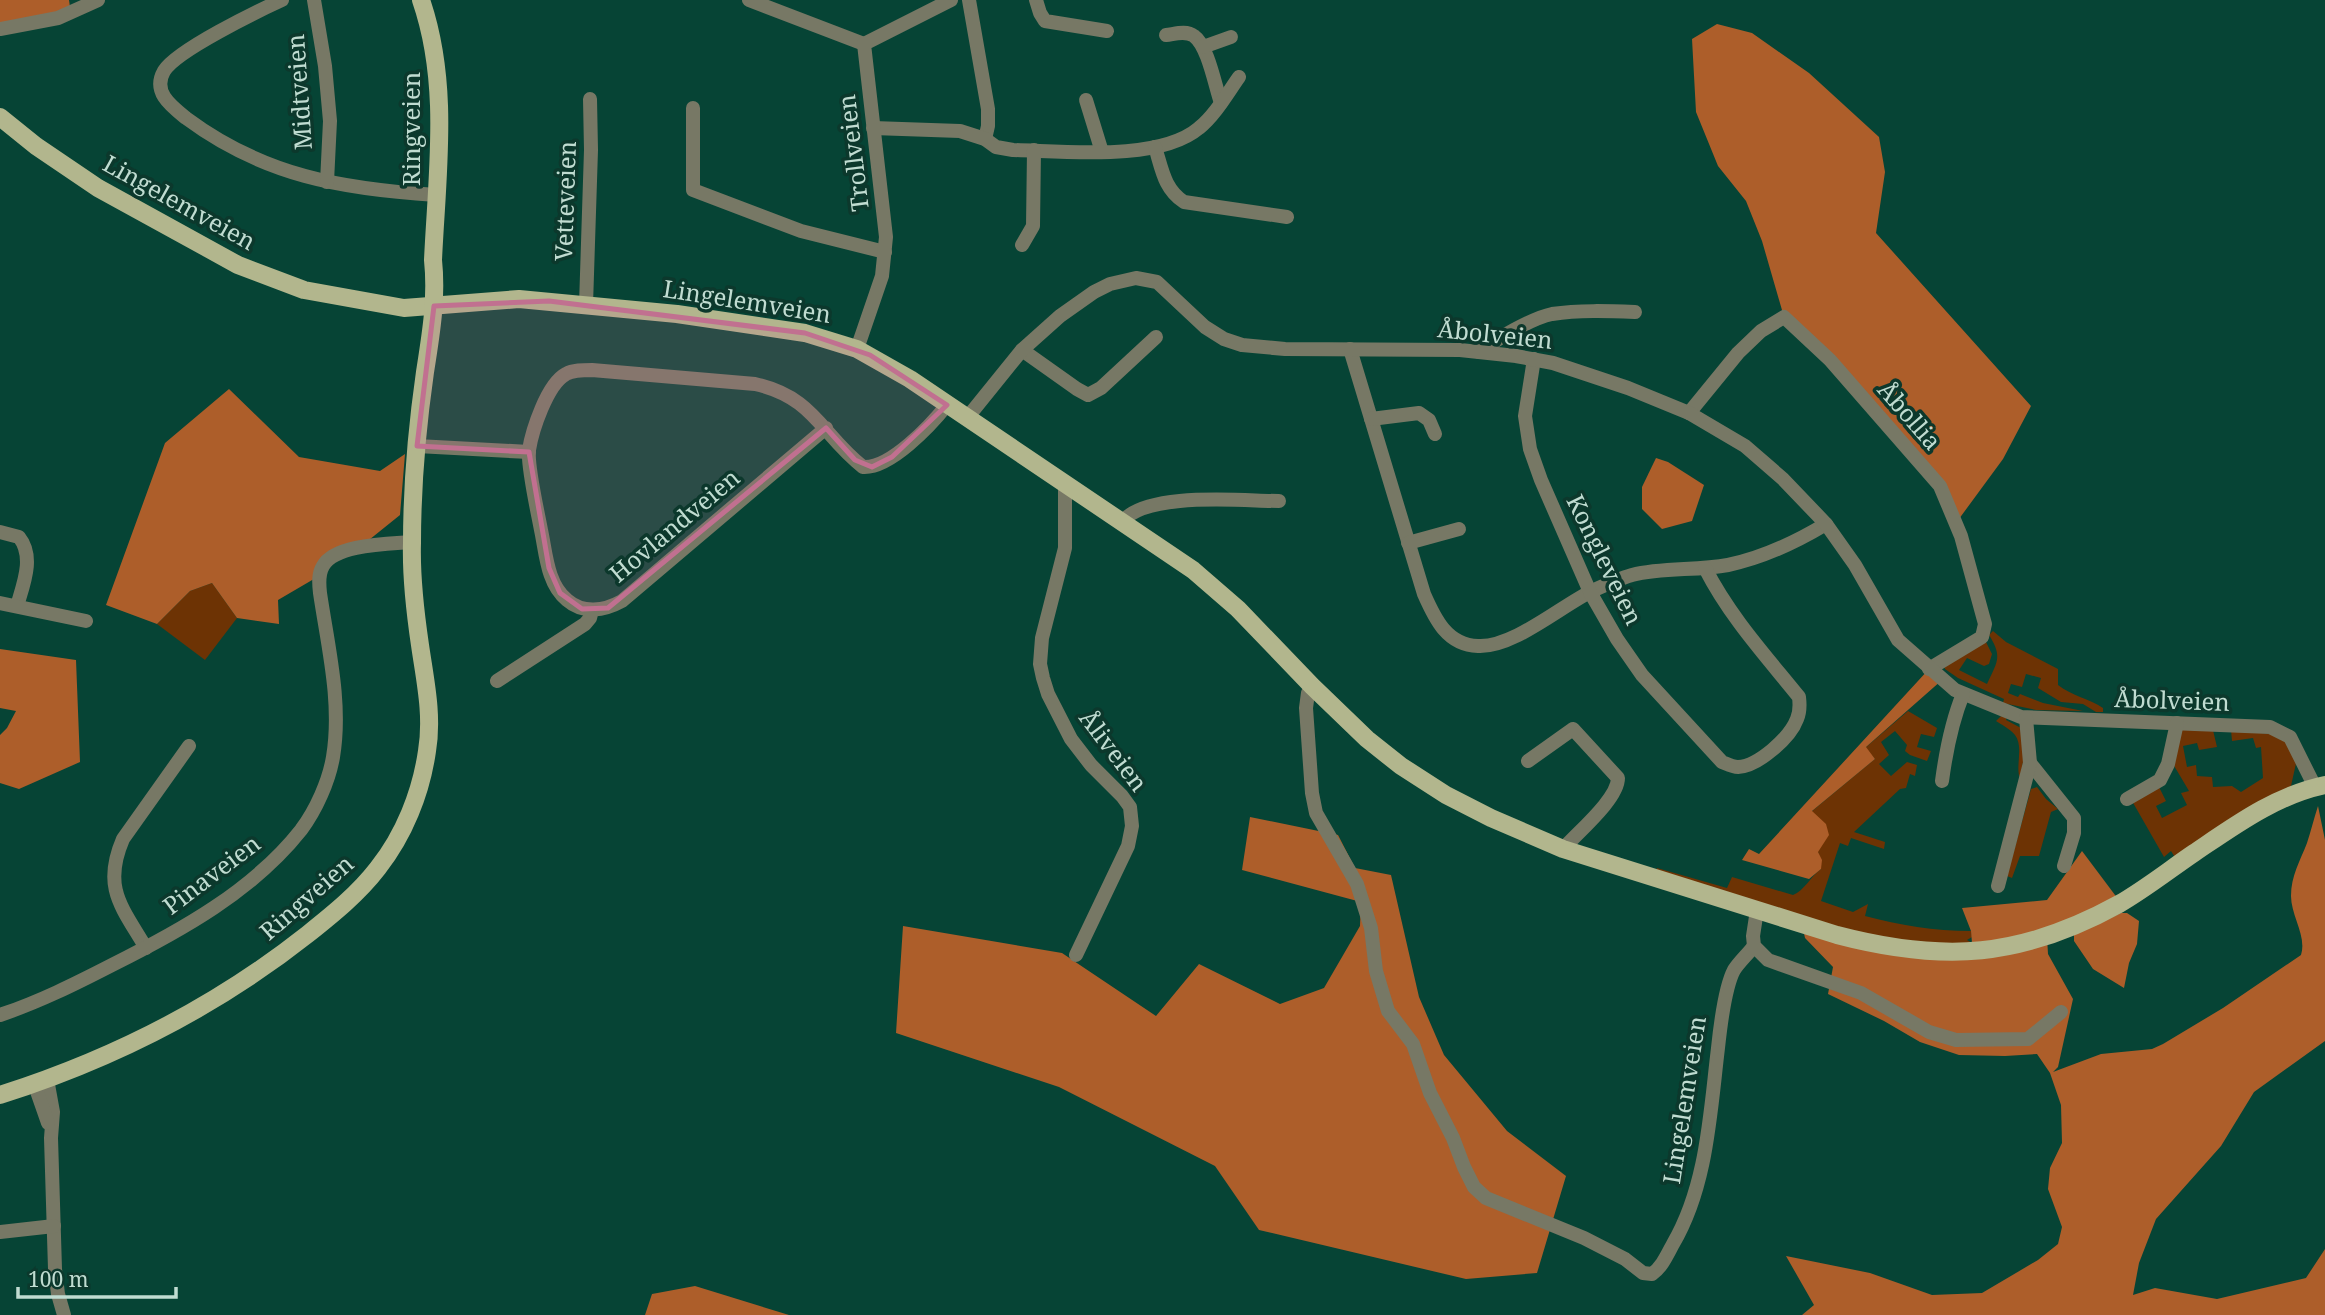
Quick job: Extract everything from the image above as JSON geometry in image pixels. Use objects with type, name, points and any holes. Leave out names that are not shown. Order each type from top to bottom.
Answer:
[{"type":"main road","name":"Ringveien","points":[[0,1095],[41,1081],[152,1032],[217,998],[297,943],[340,908],[377,869],[414,803],[425,767],[429,735],[429,708],[414,603],[412,542],[417,446],[425,372],[423,327],[430,302],[427,280],[433,260],[439,92],[432,33],[421,0]]},
{"type":"main road","name":"Lingelemveien","points":[[0,117],[66,168],[211,251],[288,286],[404,308],[430,302],[519,299],[586,304],[760,325],[805,333],[857,349],[884,363],[967,418],[1211,584],[1367,739],[1401,766],[1446,794],[1563,849],[1837,935],[1900,949],[1944,953],[2006,948],[2067,929],[2112,907],[2240,822],[2273,804],[2315,788]]},
{"type":"street","points":[[0,29],[58,18],[98,0]]},
{"type":"street","points":[[282,0],[245,17],[176,59],[165,71],[160,83],[162,96],[202,130],[245,154],[280,169],[327,182],[376,191],[436,195]]},
{"type":"street","name":"Midtveien","points":[[314,0],[330,121],[327,182]]},
{"type":"street","points":[[749,0],[864,44],[951,0]]},
{"type":"street","points":[[969,0],[988,109],[985,139]]},
{"type":"street","points":[[1036,0],[1045,21],[1107,31]]},
{"type":"street","points":[[1166,35],[1183,32],[1193,36],[1203,47],[1220,103]]},
{"type":"street","points":[[1203,47],[1231,37]]},
{"type":"street","name":"Trollveien","points":[[857,349],[881,276],[886,237],[864,44]]},
{"type":"street","points":[[873,128],[960,131],[985,139],[996,147],[1013,150],[1128,152],[1174,141],[1198,129],[1239,77]]},
{"type":"street","name":"Vetteveien","points":[[586,304],[590,99]]},
{"type":"street","points":[[1086,100],[1102,152]]},
{"type":"street","points":[[693,108],[693,190],[802,231],[885,252]]},
{"type":"street","points":[[1155,147],[1167,186],[1184,202],[1287,217]]},
{"type":"street","points":[[1022,245],[1033,226],[1034,150]]},
{"type":"street","name":"Åbolveien","points":[[967,418],[1022,350],[1060,316],[1094,292],[1117,282],[1136,278],[1157,282],[1194,318],[1224,339],[1242,345],[1479,352],[1553,363],[1618,384],[1689,413],[1745,446],[1826,524],[1855,565],[1899,640],[1955,690],[2026,718],[2270,727],[2290,737],[2315,788]]},
{"type":"street","points":[[1479,352],[1495,340],[1549,314],[1635,312]]},
{"type":"street","name":"Åbollia","points":[[1689,413],[1738,353],[1761,331],[1784,317],[1830,360],[1940,486],[1961,536],[1986,624],[1982,637],[1929,669]]},
{"type":"street","points":[[1022,350],[1088,395],[1101,388],[1156,337]]},
{"type":"street","points":[[1350,349],[1408,543],[1433,614],[1443,631],[1468,645],[1494,645],[1509,640],[1590,592],[1634,575],[1730,565],[1769,552],[1826,524]]},
{"type":"street","name":"Kongleveien","points":[[1534,359],[1526,407],[1530,449],[1590,592],[1642,675],[1722,762],[1739,767],[1754,762],[1774,749],[1791,731],[1797,720],[1800,697],[1745,631],[1718,594],[1705,568]]},
{"type":"street","points":[[497,681],[585,624],[592,610],[582,609],[568,601],[554,582],[542,534],[529,452],[538,419],[549,394],[566,373],[579,370],[755,384],[771,388],[802,404],[863,467],[872,467],[901,449],[930,425],[947,405]]},
{"type":"street","points":[[1371,419],[1419,413],[1429,420],[1435,434]]},
{"type":"street","name":"Hovlandveien","points":[[592,610],[608,608],[622,601],[826,428]]},
{"type":"street","points":[[417,446],[529,452]]},
{"type":"street","name":"Åliveien","points":[[1065,484],[1065,548],[1042,638],[1043,678],[1048,694],[1072,740],[1130,807],[1132,826],[1128,846],[1076,955]]},
{"type":"street","points":[[1122,522],[1130,514],[1172,502],[1279,502]]},
{"type":"street","points":[[1408,543],[1459,528]]},
{"type":"street","points":[[0,532],[19,537],[26,548],[28,561],[18,606]]},
{"type":"street","name":"Pinaveien","points":[[0,1015],[57,993],[189,923],[251,880],[286,847],[303,827],[323,790],[332,760],[336,732],[333,683],[320,593],[321,567],[328,559],[349,550],[412,542]]},
{"type":"street","points":[[0,603],[86,621]]},
{"type":"street","name":"Lingelemveien","points":[[1312,686],[1308,694],[1307,729],[1316,813],[1357,884],[1371,928],[1376,971],[1388,1011],[1413,1044],[1430,1093],[1453,1138],[1464,1167],[1474,1187],[1486,1198],[1584,1238],[1625,1259],[1643,1273],[1652,1274],[1658,1270],[1681,1230],[1694,1199],[1702,1166],[1727,994],[1734,971],[1754,946]]},
{"type":"street","points":[[1942,781],[1956,710],[1963,694]]},
{"type":"street","points":[[1998,886],[2031,763],[2026,718]]},
{"type":"street","points":[[2127,799],[2160,780],[2168,764],[2177,723]]},
{"type":"street","points":[[1528,761],[1573,729],[1618,778],[1618,786],[1611,797],[1563,849]]},
{"type":"street","points":[[146,948],[117,898],[113,880],[115,856],[122,839],[189,746]]},
{"type":"street","points":[[2031,763],[2074,818],[2074,833],[2064,866]]},
{"type":"street","points":[[1757,910],[1754,946],[1774,963],[1861,993],[1928,1032],[1956,1040],[2028,1039],[2061,1012]]},
{"type":"street","points":[[41,1081],[53,1112],[51,1138],[55,1269],[64,1315]]},
{"type":"street","points":[[0,1231],[54,1226]]},
{"type":"highlighted area","points":[[549,301],[805,333],[870,355],[947,405],[892,457],[872,467],[855,460],[826,428],[608,608],[582,609],[560,593],[549,568],[529,452],[417,446],[434,306]]},
{"type":"shaded area","points":[[0,0],[69,0],[71,14],[0,29]]},
{"type":"shaded area","points":[[1717,24],[1752,33],[1809,73],[1879,137],[1885,172],[1876,233],[2031,406],[2003,459],[1956,523],[1940,486],[1784,317],[1762,241],[1746,201],[1718,166],[1696,112],[1692,39]]},
{"type":"shaded area","points":[[229,389],[299,457],[380,471],[405,454],[400,515],[359,548],[349,550],[319,576],[278,600],[279,624],[237,618],[212,583],[190,591],[157,624],[106,605],[165,443]]},
{"type":"shaded area","points":[[1656,458],[1668,462],[1704,485],[1692,521],[1662,529],[1642,509],[1642,487]]},
{"type":"shaded area","points":[[212,583],[237,618],[205,660],[157,624],[190,591]]},
{"type":"shaded area","points":[[1993,631],[2006,642],[2058,669],[2058,685],[2103,708],[2103,712],[2096,712],[2083,704],[2061,702],[2038,688],[2041,678],[2026,674],[2022,687],[2011,684],[2008,693],[2083,711],[2036,710],[2003,703],[2004,699],[1958,678],[1945,669],[1944,666],[1986,642],[1992,654],[1989,664],[1984,666],[1967,658],[1959,670],[1987,684],[1997,660],[1996,649],[1989,635]]},
{"type":"shaded area","points":[[0,649],[76,660],[80,762],[19,789],[0,783],[0,735],[16,711],[0,708]]},
{"type":"shaded area","points":[[1929,669],[1942,680],[1866,747],[1875,759],[1812,811],[1826,824],[1829,835],[1818,852],[1822,860],[1821,869],[1809,879],[1742,860],[1749,849],[1759,854]]},
{"type":"shaded area","points":[[1908,711],[1937,728],[1934,737],[1921,734],[1917,747],[1931,751],[1927,761],[1905,751],[1907,745],[1895,731],[1881,742],[1889,755],[1879,764],[1891,776],[1907,762],[1917,765],[1915,776],[1910,774],[1906,788],[1900,789],[1854,832],[1885,842],[1884,849],[1851,838],[1848,846],[1840,843],[1821,901],[1853,912],[1868,904],[1865,916],[1891,922],[1930,929],[1971,931],[1972,937],[1967,940],[1972,943],[1924,952],[1653,877],[1657,868],[1727,888],[1732,877],[1793,895],[1797,893],[1821,869],[1811,812],[1875,759],[1865,748]]},
{"type":"shaded area","points":[[2002,715],[2021,728],[2026,745],[2020,779],[2018,740],[2011,731],[1996,721]]},
{"type":"shaded area","points":[[2212,726],[2217,747],[2199,750],[2197,743],[2183,746],[2187,767],[2196,765],[2197,776],[2212,777],[2213,787],[2232,786],[2241,792],[2263,778],[2261,747],[2256,748],[2253,738],[2232,741],[2231,730],[2281,735],[2297,759],[2291,786],[2176,859],[2171,851],[2164,857],[2132,801],[2159,787],[2166,801],[2156,806],[2162,818],[2187,805],[2181,793],[2189,791],[2173,764],[2181,728]]},
{"type":"shaded area","points":[[2037,787],[2058,809],[2051,812],[2039,856],[2020,856],[2012,878],[2007,876],[2031,789]]},
{"type":"shaded area","points":[[2318,806],[2325,840],[2325,1041],[2254,1092],[2221,1146],[2156,1219],[2139,1263],[2133,1295],[2155,1288],[2217,1299],[2306,1278],[2325,1249],[2325,1315],[1802,1315],[1814,1305],[1786,1256],[1870,1273],[1932,1295],[1982,1293],[2038,1260],[2058,1244],[2062,1227],[2048,1189],[2050,1168],[2062,1143],[2061,1105],[2050,1073],[2037,1054],[1959,1055],[1920,1042],[1828,994],[1833,967],[1805,938],[1802,924],[1875,945],[1972,943],[1971,931],[1962,908],[2047,900],[2082,851],[2121,903],[2047,937],[2048,954],[2073,999],[2058,1067],[2053,1072],[2101,1054],[2152,1049],[2163,1044],[2223,1008],[2301,955],[2302,941],[2291,889]]},
{"type":"shaded area","points":[[1250,817],[1338,835],[1355,868],[1391,875],[1419,997],[1444,1055],[1507,1131],[1566,1176],[1537,1273],[1466,1279],[1259,1230],[1215,1166],[1059,1087],[896,1033],[903,926],[1062,953],[1156,1016],[1199,964],[1280,1004],[1324,988],[1360,926],[1361,902],[1242,870]]},
{"type":"shaded area","points":[[2121,913],[2127,913],[2139,921],[2137,944],[2129,963],[2124,988],[2093,969],[2074,941],[2074,935]]},
{"type":"shaded area","points":[[695,1286],[789,1315],[645,1315],[652,1294]]}]
